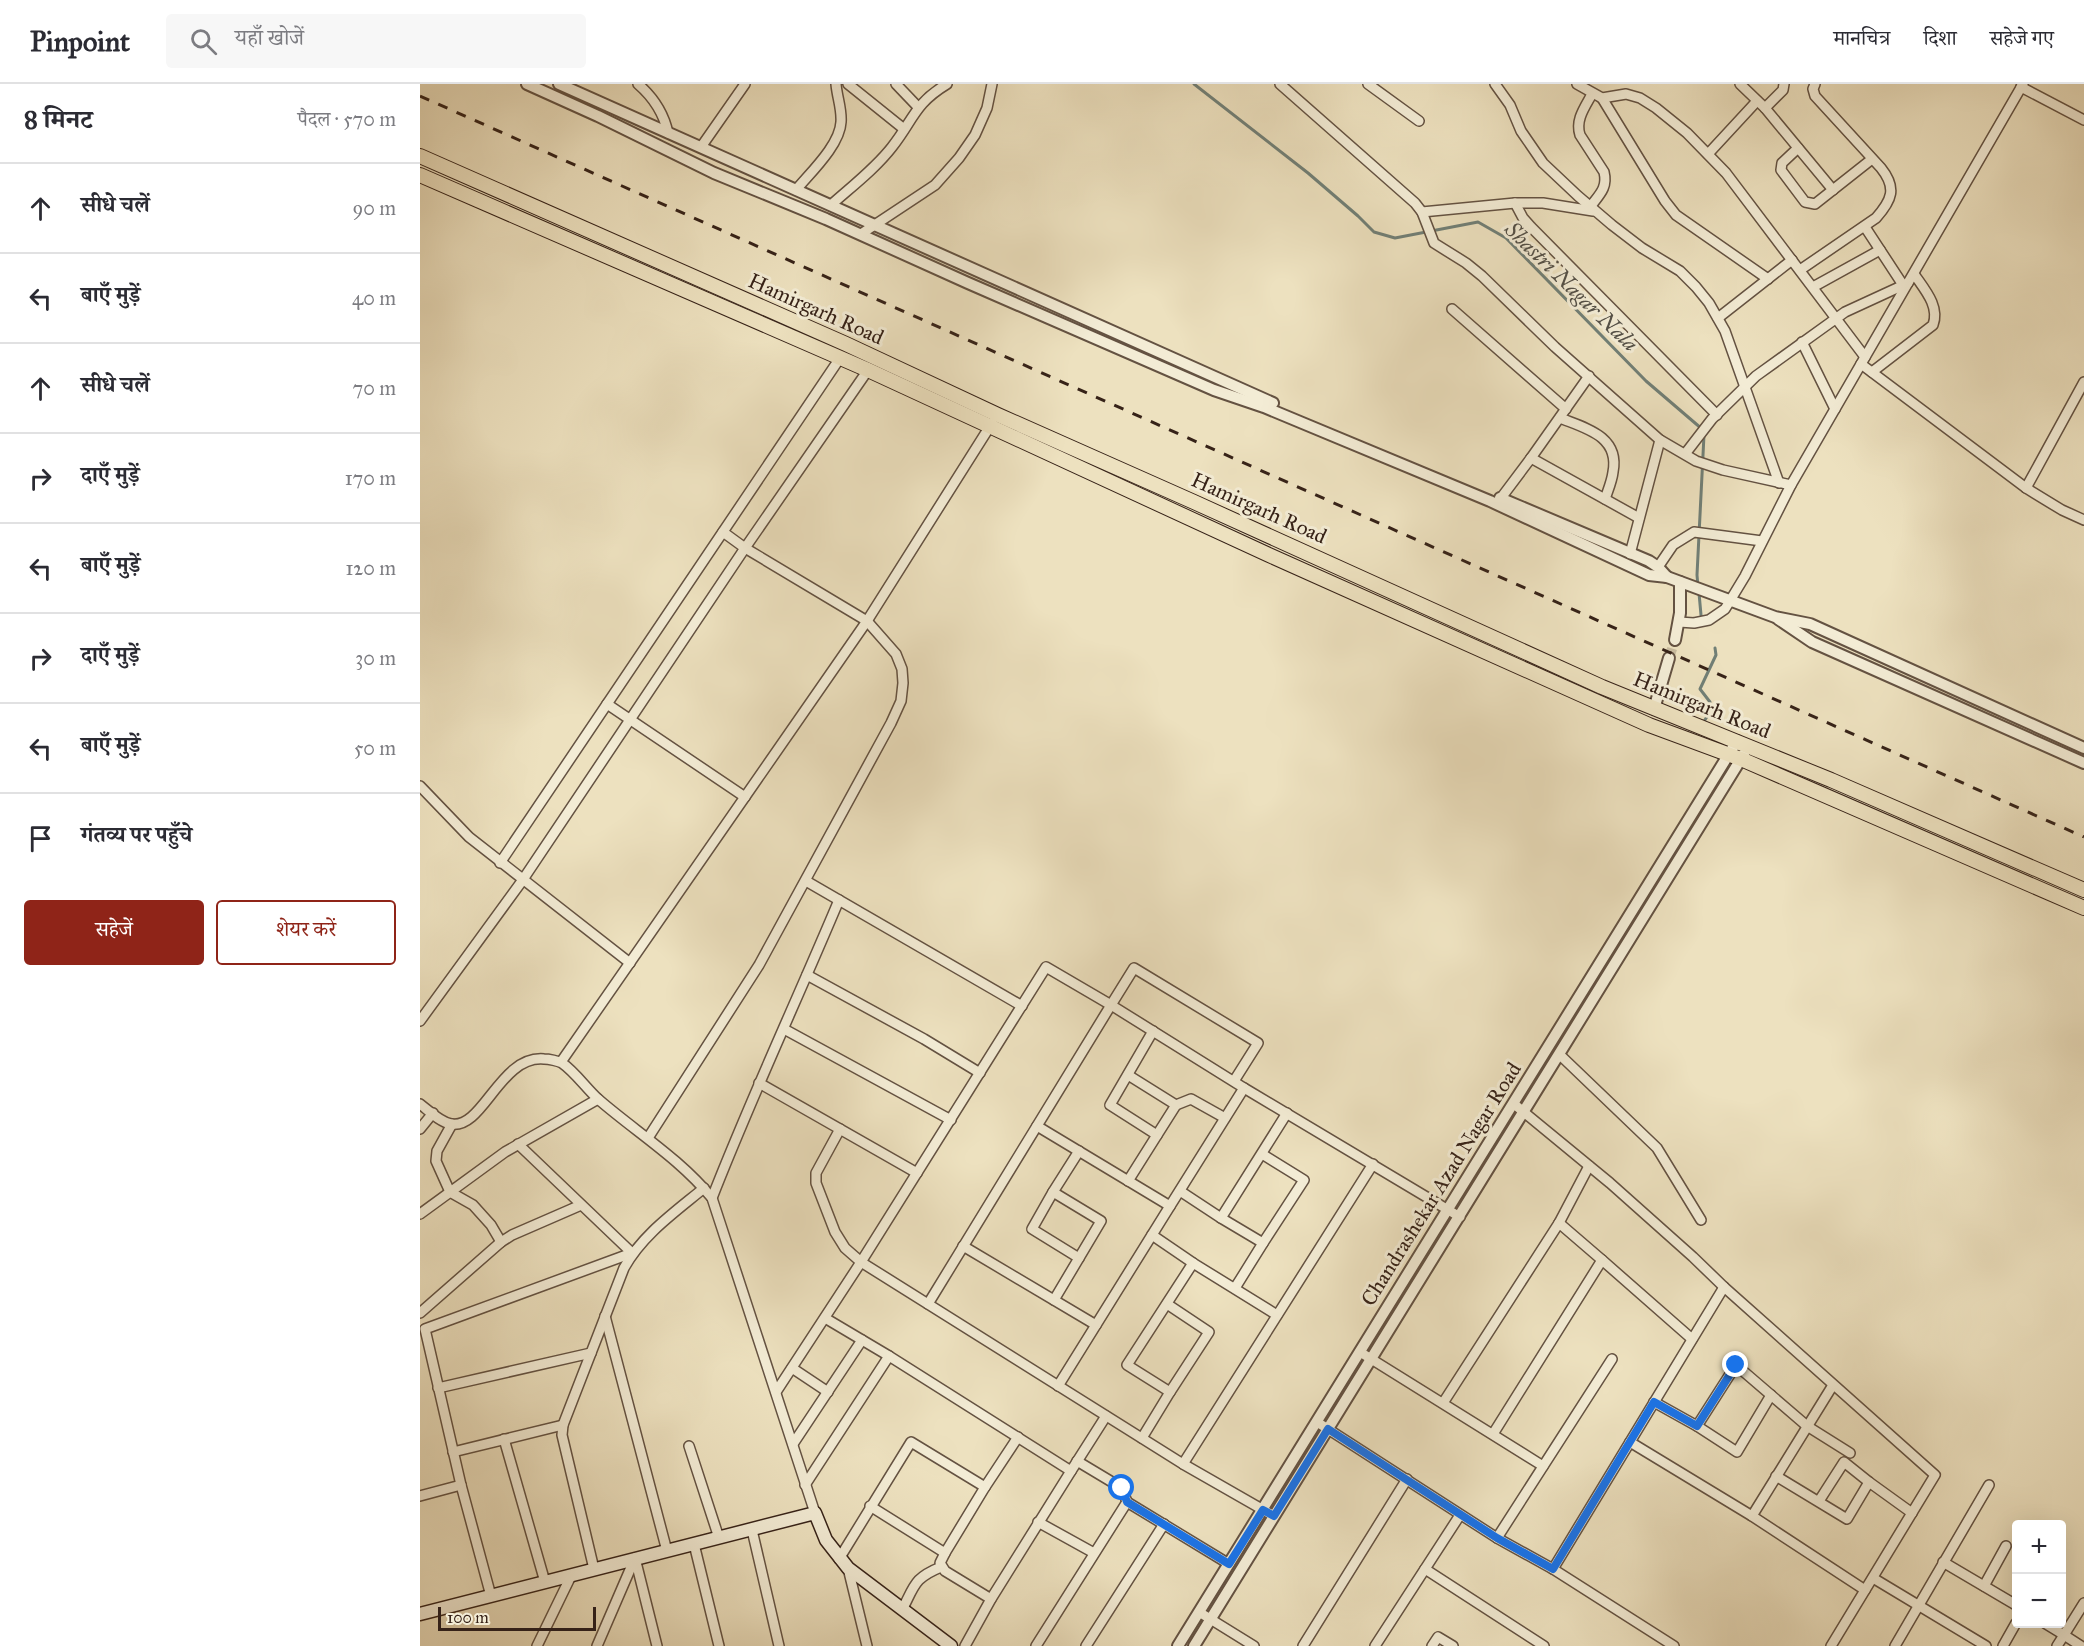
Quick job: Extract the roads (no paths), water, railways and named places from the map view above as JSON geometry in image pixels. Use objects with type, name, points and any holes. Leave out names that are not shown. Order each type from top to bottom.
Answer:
[{"type":"main road","name":"Hamirgarh Road","points":[[420,156],[846,344],[994,420],[1269,555],[1627,716],[1735,757],[2084,908]]},
{"type":"main road","name":"Hamirgarh Road","points":[[420,176],[868,370],[994,420],[1654,709],[1831,780],[2084,890]]},
{"type":"main road","points":[[420,1614],[815,1513],[826,1540],[843,1563],[951,1646]]},
{"type":"street","points":[[527,84],[714,173],[861,234],[968,284],[1214,390],[1264,407],[1498,505],[1649,575],[1667,577],[1775,617],[1810,624],[2084,748]]},
{"type":"street","points":[[561,84],[1298,414],[1630,554],[1658,567],[1667,577]]},
{"type":"street","points":[[638,84],[657,106],[668,133]]},
{"type":"street","points":[[701,147],[746,84]]},
{"type":"street","points":[[796,190],[839,134],[841,114],[836,84]]},
{"type":"street","points":[[848,84],[904,129]]},
{"type":"street","points":[[896,84],[918,107]]},
{"type":"street","points":[[831,205],[891,148],[926,98],[947,84]]},
{"type":"street","points":[[861,234],[934,185],[959,158],[975,135],[987,108],[992,84]]},
{"type":"street","points":[[1281,84],[1415,203],[1424,217],[1434,243],[1482,276],[1660,440],[1696,461],[1723,470],[1791,485]]},
{"type":"street","points":[[1368,84],[1419,121]]},
{"type":"street","points":[[1495,84],[1510,105],[1521,131],[1543,163],[1592,209],[1642,248],[1680,272],[1696,287],[1725,331],[1779,483]]},
{"type":"street","points":[[1577,84],[1602,98],[1626,94],[1640,98],[1687,133],[1726,173],[1837,318],[1872,372],[2026,488],[2062,510],[2084,520]]},
{"type":"street","points":[[1740,84],[1761,104],[1833,190]]},
{"type":"street","points":[[1708,154],[1761,104],[1782,90],[1784,84]]},
{"type":"street","points":[[1800,270],[1876,218],[1886,207],[1892,188],[1889,178],[1815,96],[1813,89],[1815,84]]},
{"type":"street","points":[[1679,622],[1694,623],[1709,620],[1725,609],[1791,485],[2022,85],[2084,120]]},
{"type":"street","points":[[1592,94],[1580,116],[1578,129],[1604,172],[1606,183],[1592,209]]},
{"type":"street","points":[[1602,98],[1665,201],[1676,215],[1768,279]]},
{"type":"street","points":[[1798,148],[1782,163],[1781,170],[1806,202],[1815,204],[1872,159]]},
{"type":"street","points":[[1424,217],[1515,202],[1592,209]]},
{"type":"street","points":[[1515,202],[1519,212],[1531,227],[1714,417]]},
{"type":"street","points":[[1865,227],[1880,250],[1933,304],[1936,316],[1933,325],[1872,372]]},
{"type":"street","points":[[1813,287],[1880,250]]},
{"type":"street","points":[[1718,318],[1792,260]]},
{"type":"street","points":[[1684,454],[1714,417],[1756,376],[1845,312],[1908,280]]},
{"type":"street","points":[[1452,309],[1566,409]]},
{"type":"street","points":[[1802,342],[1835,409]]},
{"type":"street","points":[[500,862],[840,358]]},
{"type":"street","points":[[420,1021],[522,880],[745,548],[868,370]]},
{"type":"street","points":[[1501,498],[1588,376]]},
{"type":"street","points":[[2026,488],[2084,382]]},
{"type":"street","points":[[1560,418],[1607,440],[1614,470],[1605,499]]},
{"type":"street","points":[[561,1062],[867,621],[994,420]]},
{"type":"street","points":[[1630,554],[1660,440]]},
{"type":"street","points":[[1531,459],[1640,518]]},
{"type":"street","points":[[648,1138],[759,965],[901,701],[902,669],[896,654],[867,621],[745,548],[723,532]]},
{"type":"street","points":[[1658,567],[1674,545],[1694,532],[1762,541]]},
{"type":"street","points":[[1675,640],[1679,622],[1680,582]]},
{"type":"street","points":[[1775,617],[1812,642],[2084,763]]},
{"type":"street","points":[[1654,709],[1669,658]]},
{"type":"street","points":[[607,704],[745,797]]},
{"type":"street","name":"Chandrashekar Azad Nagar Road","points":[[1178,1646],[1514,1104],[1743,744]]},
{"type":"street","name":"Chandrashekar Azad Nagar Road","points":[[1194,1646],[1560,1055],[1735,757]]},
{"type":"street","points":[[420,786],[469,837],[630,963]]},
{"type":"street","points":[[806,881],[1022,1006]]},
{"type":"street","points":[[712,1198],[743,1118],[839,900]]},
{"type":"street","points":[[776,1392],[1047,968],[1460,1217]]},
{"type":"street","points":[[928,1304],[1134,968],[1258,1043],[1234,1081]]},
{"type":"street","points":[[807,975],[906,1029],[980,1073]]},
{"type":"street","points":[[784,1029],[951,1120]]},
{"type":"street","points":[[1153,1031],[1110,1105],[1157,1135]]},
{"type":"street","points":[[1560,1055],[1657,1149],[1701,1220]]},
{"type":"street","points":[[420,1104],[444,1122],[461,1124],[471,1119],[504,1078],[519,1066],[533,1059],[561,1062],[598,1099],[687,1170],[712,1198],[815,1513]]},
{"type":"street","points":[[1128,1075],[1176,1106]]},
{"type":"street","points":[[759,1083],[917,1173]]},
{"type":"street","points":[[1058,1386],[1244,1088]]},
{"type":"street","points":[[420,1214],[518,1144],[598,1099]]},
{"type":"street","points":[[1128,1181],[1176,1106],[1191,1099],[1225,1118]]},
{"type":"street","points":[[1514,1104],[1693,1257],[1935,1475],[1832,1646]]},
{"type":"street","points":[[420,1129],[433,1113]]},
{"type":"street","points":[[1221,1218],[1287,1113]]},
{"type":"street","points":[[452,1124],[435,1156],[450,1192],[473,1205],[491,1225],[501,1242]]},
{"type":"street","points":[[1037,1126],[1170,1206]]},
{"type":"street","points":[[840,1129],[816,1173],[816,1183],[835,1232],[845,1248],[861,1262],[1106,1416],[1183,1464],[1274,1516]]},
{"type":"street","points":[[518,1144],[632,1253]]},
{"type":"street","points":[[1079,1151],[1032,1229],[1079,1257]]},
{"type":"street","points":[[1235,1288],[1304,1180],[1262,1154]]},
{"type":"street","points":[[1183,1464],[1372,1164]]},
{"type":"street","points":[[1443,1403],[1559,1223],[1589,1166]]},
{"type":"street","points":[[594,1569],[562,1435],[563,1425],[632,1253],[641,1242],[704,1188]]},
{"type":"street","points":[[1180,1191],[1263,1243]]},
{"type":"street","points":[[1053,1192],[1101,1221],[1054,1300]]},
{"type":"street","points":[[491,1596],[461,1485],[421,1312],[501,1242],[581,1205]]},
{"type":"street","points":[[1559,1223],[1692,1340]]},
{"type":"street","points":[[1152,1235],[1277,1315]]},
{"type":"street","points":[[963,1246],[1096,1325]]},
{"type":"street","points":[[425,1329],[632,1253]]},
{"type":"street","points":[[1493,1434],[1602,1260]]},
{"type":"street","points":[[1170,1392],[1127,1365],[1193,1263]]},
{"type":"street","points":[[1553,1569],[1724,1287]]},
{"type":"street","points":[[1142,1438],[1209,1332],[1167,1304]]},
{"type":"street","points":[[605,1316],[668,1551]]},
{"type":"street","points":[[825,1318],[1071,1471]]},
{"type":"street","points":[[793,1444],[862,1340]]},
{"type":"street","points":[[1360,1352],[1542,1466]]},
{"type":"street","points":[[438,1388],[591,1353]]},
{"type":"street","points":[[805,1485],[889,1356]]},
{"type":"street","points":[[1497,1538],[1612,1359]]},
{"type":"street","points":[[1697,1426],[1736,1365],[1807,1426],[1850,1453]]},
{"type":"street","points":[[792,1368],[828,1392]]},
{"type":"street","points":[[1752,1516],[1833,1385]]},
{"type":"street","points":[[1654,1402],[1737,1452],[1771,1395]]},
{"type":"street","points":[[965,1646],[1038,1522],[1106,1416]]},
{"type":"street","points":[[1317,1422],[1460,1515],[1553,1569],[1674,1646]]},
{"type":"street","points":[[453,1452],[563,1425]]},
{"type":"street","points":[[991,1599],[945,1571],[940,1563],[1018,1437]]},
{"type":"street","points":[[504,1439],[545,1582]]},
{"type":"street","points":[[867,1646],[843,1563],[870,1506],[911,1442],[985,1487]]},
{"type":"street","points":[[1630,1442],[1752,1516],[1865,1590]]},
{"type":"street","points":[[689,1446],[719,1538]]},
{"type":"street","points":[[1077,1461],[1122,1488],[1127,1502],[1229,1564]]},
{"type":"street","points":[[1819,1501],[1844,1462],[1911,1513]]},
{"type":"street","points":[[1776,1476],[1847,1519],[1869,1482]]},
{"type":"street","points":[[1303,1646],[1407,1479]]},
{"type":"street","points":[[420,1496],[461,1485]]},
{"type":"street","points":[[1895,1646],[1989,1485]]},
{"type":"street","points":[[1036,1646],[1127,1502]]},
{"type":"street","points":[[870,1506],[945,1553]]},
{"type":"street","points":[[1375,1646],[1460,1515]]},
{"type":"street","points":[[1038,1522],[1094,1553]]},
{"type":"street","points":[[1086,1646],[1164,1524]]},
{"type":"street","points":[[752,1530],[779,1646]]},
{"type":"street","points":[[694,1544],[718,1646]]},
{"type":"street","points":[[1984,1586],[2006,1546]]},
{"type":"street","points":[[597,1646],[635,1558]]},
{"type":"street","points":[[635,1558],[657,1646]]},
{"type":"street","points":[[1943,1562],[2012,1603]]},
{"type":"street","points":[[902,1610],[921,1576],[941,1567]]},
{"type":"street","points":[[1425,1569],[1543,1646]]},
{"type":"street","points":[[537,1646],[571,1576]]},
{"type":"street","points":[[1873,1578],[1986,1646]]},
{"type":"street","points":[[2056,1646],[2084,1603]]},
{"type":"street","points":[[1199,1612],[1254,1646]]},
{"type":"street","points":[[2003,1646],[2013,1628]]},
{"type":"street","points":[[2054,1628],[2081,1646]]},
{"type":"street","points":[[1432,1646],[1438,1637],[1453,1646]]},
{"type":"waterway","name":"Shastri Nagar Nala","points":[[1194,84],[1308,173],[1374,232],[1395,238],[1478,222],[1506,238],[1646,381],[1702,429]]},
{"type":"waterway","name":"Shastri Nagar Nala","points":[[1698,587],[1704,435]]},
{"type":"waterway","name":"Shastri Nagar Nala","points":[[1699,593],[1701,615]]},
{"type":"waterway","name":"Shastri Nagar Nala","points":[[1703,723],[1708,715],[1710,702],[1700,689],[1716,655],[1715,648]]},
{"type":"tunnel","points":[[1669,658],[1675,640]]},
{"type":"railway","points":[[420,96],[2084,837]]}]
